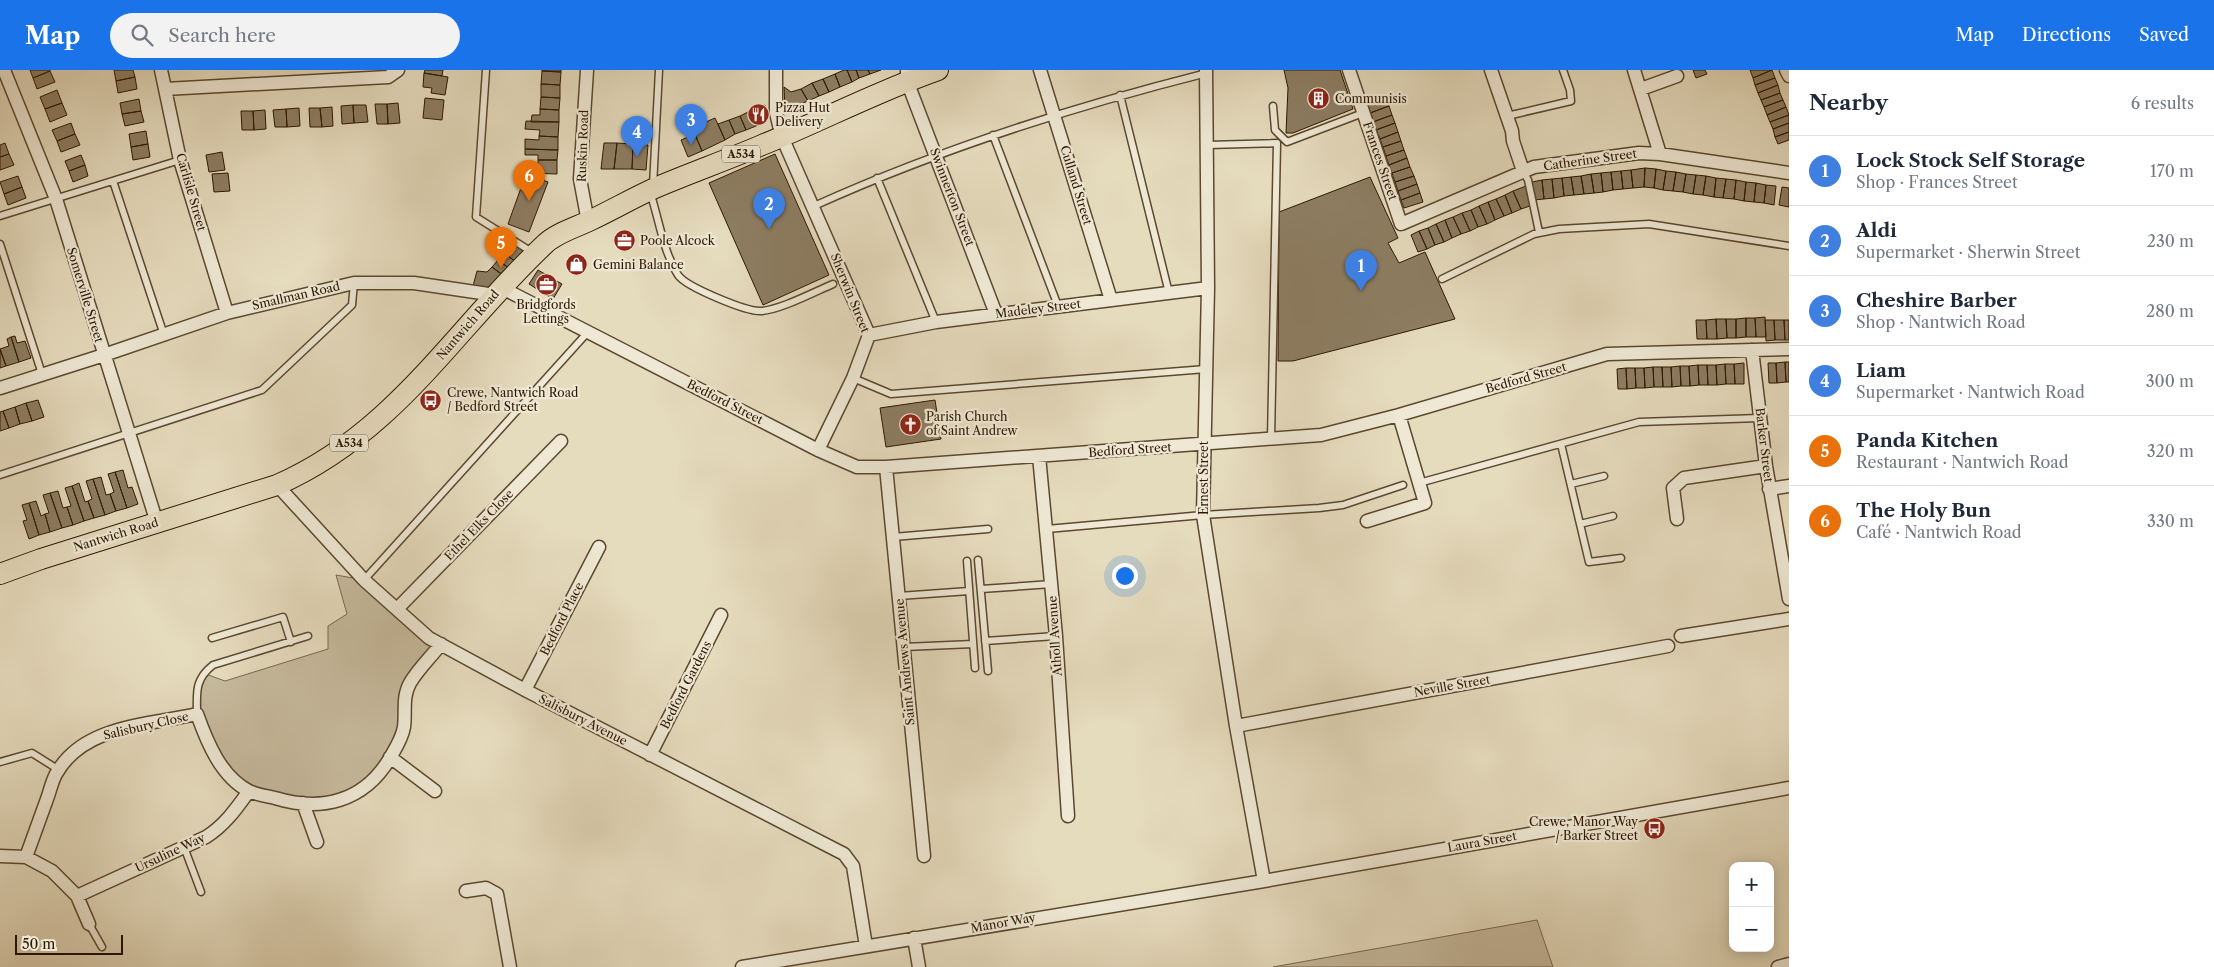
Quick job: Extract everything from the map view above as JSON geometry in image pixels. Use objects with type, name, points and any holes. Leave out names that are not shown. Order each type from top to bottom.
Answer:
[{"type":"main road","name":"Nantwich Road","points":[[0,574],[277,484],[324,460],[371,426],[422,378],[498,291],[546,242],[651,190],[782,137],[907,75],[938,70]]},
{"type":"street","name":"Somerville Street","points":[[4,70],[56,199],[157,523]]},
{"type":"street","name":"Carlisle Street","points":[[161,70],[180,160],[227,313]]},
{"type":"street","points":[[165,90],[388,77],[398,70]]},
{"type":"street","name":"Ruskin Road","points":[[587,70],[580,179],[588,222]]},
{"type":"street","name":"Sherwin Street","points":[[776,70],[776,113],[782,137],[814,206],[869,335],[853,378],[818,450]]},
{"type":"street","name":"Culland Street","points":[[1040,70],[1111,300]]},
{"type":"street","name":"Frances Street","points":[[1348,70],[1401,224]]},
{"type":"street","points":[[1491,70],[1523,171]]},
{"type":"street","points":[[1634,70],[1642,89],[1660,154]]},
{"type":"street","points":[[1786,70],[1789,76]]},
{"type":"street","name":"Ernest Street","points":[[1206,72],[1208,288],[1203,515],[1236,726],[1264,881]]},
{"type":"street","name":"Swinnerton Street","points":[[907,75],[996,314]]},
{"type":"street","points":[[1642,89],[1677,76]]},
{"type":"street","name":"Catherine Street","points":[[1401,224],[1523,171],[1639,153],[1660,154],[1789,173]]},
{"type":"street","name":"Smallman Road","points":[[0,388],[227,313],[354,282],[414,283],[498,291]]},
{"type":"street","name":"Madeley Street","points":[[869,335],[936,322],[1208,288]]},
{"type":"street","name":"Bedford Street","points":[[498,291],[588,332],[818,450],[857,467],[886,467],[1321,435],[1399,415],[1607,354],[1789,349]]},
{"type":"street","name":"Barker Street","points":[[1752,350],[1769,489],[1789,599]]},
{"type":"street","points":[[1367,521],[1425,503],[1399,415]]},
{"type":"street","name":"Ethel Elks Close","points":[[396,609],[561,441]]},
{"type":"street","name":"Atholl Avenue","points":[[1039,456],[1052,584],[1068,816]]},
{"type":"street","points":[[1677,519],[1673,488],[1684,478],[1766,466]]},
{"type":"street","name":"Saint Andrews Avenue","points":[[886,467],[924,856]]},
{"type":"street","name":"Salisbury Avenue","points":[[277,484],[364,580],[429,638],[525,690],[844,854],[853,866],[866,946]]},
{"type":"street","points":[[1769,489],[1789,486]]},
{"type":"street","name":"Bedford Place","points":[[525,690],[599,547]]},
{"type":"street","name":"Bedford Gardens","points":[[650,755],[721,615]]},
{"type":"street","points":[[1680,636],[1789,619]]},
{"type":"street","name":"Salisbury Close","points":[[26,857],[59,770],[78,747],[96,737],[197,714],[213,754],[229,774],[249,791],[288,802],[317,804],[342,801],[364,789],[390,757],[398,744],[404,727],[404,705],[409,684],[441,644]]},
{"type":"street","name":"Neville Street","points":[[1236,726],[1668,646]]},
{"type":"street","points":[[390,757],[435,791]]},
{"type":"street","name":"Laura Street","points":[[1264,881],[1789,788]]},
{"type":"street","name":"Ursuline Way","points":[[77,896],[219,829],[249,791]]},
{"type":"street","points":[[304,803],[317,842]]},
{"type":"street","points":[[0,856],[26,857],[52,872],[77,896],[89,924]]},
{"type":"street","name":"Manor Way","points":[[742,967],[1264,881]]},
{"type":"street","points":[[466,891],[486,888],[496,894],[510,967]]},
{"type":"street","points":[[914,938],[919,967]]},
{"type":"street","points":[[1778,967],[1789,964]]},
{"type":"lane","points":[[486,70],[476,217],[535,254]]},
{"type":"lane","points":[[659,70],[651,190],[671,260],[679,277],[693,287],[733,303],[760,311],[786,303],[832,284]]},
{"type":"lane","points":[[1507,116],[1571,101],[1570,90],[1563,70]]},
{"type":"lane","points":[[814,206],[877,178],[993,135],[1120,95],[1206,72]]},
{"type":"lane","points":[[1120,95],[1170,293]]},
{"type":"lane","points":[[1273,106],[1274,130],[1287,142],[1363,113]]},
{"type":"lane","points":[[993,135],[1058,306]]},
{"type":"lane","points":[[1208,145],[1277,143],[1271,439]]},
{"type":"lane","points":[[0,216],[180,160]]},
{"type":"lane","points":[[1523,171],[1528,180],[1539,232]]},
{"type":"lane","points":[[877,178],[936,322]]},
{"type":"lane","points":[[113,181],[164,335]]},
{"type":"lane","points":[[1442,279],[1539,232],[1649,224],[1789,246]]},
{"type":"lane","points":[[0,244],[42,374]]},
{"type":"lane","points":[[0,475],[262,390],[352,305],[354,282]]},
{"type":"lane","points":[[364,580],[588,332]]},
{"type":"lane","points":[[853,378],[891,394],[1206,369]]},
{"type":"lane","points":[[1419,483],[1640,422],[1760,418]]},
{"type":"lane","points":[[1561,444],[1589,562],[1621,558]]},
{"type":"lane","points":[[1571,484],[1604,476]]},
{"type":"lane","points":[[1047,528],[1203,515],[1320,508],[1342,505],[1403,485]]},
{"type":"lane","points":[[1580,524],[1613,516]]},
{"type":"lane","points":[[894,537],[988,529]]},
{"type":"lane","points":[[978,560],[988,671]]},
{"type":"lane","points":[[967,561],[975,668]]},
{"type":"lane","points":[[981,589],[1052,584]]},
{"type":"lane","points":[[899,596],[969,591]]},
{"type":"lane","points":[[212,638],[283,617],[291,642]]},
{"type":"lane","points":[[197,714],[197,687],[203,673],[213,665],[308,636]]},
{"type":"lane","points":[[985,641],[1056,636]]},
{"type":"lane","points":[[904,648],[973,644]]},
{"type":"lane","points":[[0,762],[32,753],[59,770]]},
{"type":"lane","points":[[184,847],[202,892]]},
{"type":"lane","points":[[89,924],[102,947]]},
{"type":"shaded area","points":[[336,575],[364,580],[441,644],[409,684],[404,727],[364,789],[303,803],[249,791],[213,754],[197,714],[203,673],[225,681],[328,649],[328,626],[347,614]]},
{"type":"shaded area","points":[[1537,920],[1553,967],[1273,967]]},
{"type":"building","points":[[30,70],[50,70],[50,71],[33,78]]},
{"type":"building","points":[[114,70],[133,70],[135,77],[116,81]]},
{"type":"building","points":[[425,70],[443,70],[442,76],[424,73]]},
{"type":"building","points":[[561,70],[561,72],[542,71]]},
{"type":"building","points":[[847,70],[852,82],[840,87],[835,74]]},
{"type":"building","points":[[847,70],[856,70],[859,78],[852,82]]},
{"type":"building","points":[[856,70],[868,70],[870,74],[859,78]]},
{"type":"building","points":[[868,70],[881,70],[870,74]]},
{"type":"building","name":"Communisis","points":[[1284,70],[1340,70],[1353,109],[1293,133],[1286,133],[1288,88]]},
{"type":"building","points":[[1693,70],[1705,70],[1707,74],[1696,78]]},
{"type":"building","points":[[1750,70],[1772,70],[1753,78]]},
{"type":"building","points":[[1772,70],[1775,78],[1755,85],[1753,78]]},
{"type":"building","points":[[50,71],[55,82],[37,89],[33,78]]},
{"type":"building","points":[[542,71],[561,72],[560,85],[541,84]]},
{"type":"building","points":[[424,73],[448,77],[445,95],[431,93],[432,88],[423,87]]},
{"type":"building","points":[[835,74],[840,87],[829,92],[823,79]]},
{"type":"building","points":[[135,77],[137,89],[118,93],[116,81]]},
{"type":"building","points":[[1775,78],[1778,85],[1758,93],[1755,85]]},
{"type":"building","points":[[823,79],[829,92],[819,96],[812,83]]},
{"type":"building","points":[[812,83],[819,96],[808,101],[801,89]]},
{"type":"building","points":[[541,84],[560,85],[560,98],[541,97]]},
{"type":"building","points":[[1778,85],[1780,93],[1761,100],[1758,93]]},
{"type":"building","points":[[784,87],[791,92],[801,89],[808,101],[785,110]]},
{"type":"building","points":[[57,90],[62,103],[45,109],[40,97]]},
{"type":"building","points":[[1780,93],[1783,100],[1764,107],[1761,100]]},
{"type":"building","points":[[541,97],[560,98],[559,110],[540,109]]},
{"type":"building","points":[[425,98],[444,100],[442,120],[423,118]]},
{"type":"building","points":[[1386,98],[1389,106],[1370,113],[1367,104]]},
{"type":"building","points":[[139,99],[141,111],[122,114],[120,103]]},
{"type":"building","points":[[1783,100],[1786,107],[1767,115],[1764,107]]},
{"type":"building","points":[[62,103],[67,115],[50,122],[45,109]]},
{"type":"building","points":[[398,103],[400,123],[388,124],[387,104]]},
{"type":"building","points":[[375,104],[387,104],[388,124],[377,124]]},
{"type":"building","points":[[353,105],[366,105],[368,122],[354,123]]},
{"type":"building","points":[[353,105],[354,123],[342,124],[341,106]]},
{"type":"building","name":"Pizza Hut Delivery","points":[[765,105],[767,119],[756,126],[750,111]]},
{"type":"building","points":[[1389,106],[1392,115],[1373,122],[1370,113]]},
{"type":"building","points":[[332,107],[333,126],[322,127],[320,108]]},
{"type":"building","points":[[1786,107],[1789,115],[1770,122],[1767,115]]},
{"type":"building","points":[[299,108],[300,126],[287,127],[286,109]]},
{"type":"building","points":[[309,108],[320,108],[322,127],[310,127]]},
{"type":"building","points":[[286,109],[287,127],[275,127],[273,110]]},
{"type":"building","points":[[540,109],[559,110],[559,122],[531,122],[532,115],[540,115]]},
{"type":"building","points":[[265,110],[266,129],[254,130],[253,111]]},
{"type":"building","points":[[141,111],[144,122],[125,126],[122,114]]},
{"type":"building","points":[[241,111],[253,111],[254,130],[242,130]]},
{"type":"building","points":[[750,111],[756,126],[746,130],[740,116]]},
{"type":"building","points":[[1392,115],[1395,123],[1376,130],[1373,122]]},
{"type":"building","points":[[1789,115],[1789,123],[1773,129],[1770,122]]},
{"type":"building","points":[[740,116],[746,130],[735,134],[729,120]]},
{"type":"building","points":[[715,118],[725,140],[702,151],[692,128]]},
{"type":"building","points":[[729,120],[735,134],[725,140],[718,124]]},
{"type":"building","points":[[526,121],[559,122],[558,137],[539,136],[540,130],[525,129]]},
{"type":"building","points":[[71,123],[75,134],[57,141],[52,130]]},
{"type":"building","points":[[1395,123],[1398,132],[1380,139],[1376,130]]},
{"type":"building","points":[[1789,123],[1789,132],[1775,137],[1773,129]]},
{"type":"building","points":[[146,131],[148,144],[131,147],[129,134]]},
{"type":"building","points":[[1398,132],[1401,141],[1383,147],[1380,139]]},
{"type":"building","points":[[1789,132],[1789,140],[1778,144],[1775,137]]},
{"type":"building","points":[[75,134],[80,145],[61,152],[57,141]]},
{"type":"building","points":[[695,134],[702,151],[688,157],[681,140]]},
{"type":"building","points":[[539,136],[558,137],[558,150],[525,149],[525,139],[539,140]]},
{"type":"building","points":[[1401,141],[1404,150],[1386,156],[1383,147]]},
{"type":"building","points":[[5,143],[9,154],[0,157],[0,145]]},
{"type":"building","points":[[604,143],[617,143],[614,169],[601,169]]},
{"type":"building","points":[[617,143],[633,144],[632,169],[614,169]]},
{"type":"building","points":[[148,144],[150,157],[133,160],[131,147]]},
{"type":"building","points":[[633,144],[648,145],[646,170],[632,169]]},
{"type":"building","points":[[525,149],[558,150],[557,160],[538,160],[538,155],[525,155]]},
{"type":"building","points":[[1404,150],[1407,158],[1389,165],[1386,156]]},
{"type":"building","points":[[222,152],[225,170],[209,172],[206,155]]},
{"type":"building","points":[[9,154],[14,165],[0,170],[0,157]]},
{"type":"building","points":[[775,154],[829,275],[763,305],[709,183]]},
{"type":"building","points":[[81,155],[85,165],[69,171],[65,161]]},
{"type":"building","points":[[1407,158],[1410,167],[1392,173],[1389,165]]},
{"type":"building","points":[[538,160],[557,160],[557,174],[526,173],[526,165],[538,165]]},
{"type":"building","points":[[85,165],[88,176],[73,182],[69,171]]},
{"type":"building","points":[[1410,167],[1414,176],[1395,182],[1392,173]]},
{"type":"building","points":[[1645,168],[1656,169],[1654,188],[1644,187]]},
{"type":"building","points":[[1645,168],[1644,187],[1633,188],[1631,170]]},
{"type":"building","points":[[1656,169],[1666,171],[1663,190],[1654,188]]},
{"type":"building","points":[[1631,170],[1633,188],[1623,189],[1621,171]]},
{"type":"building","points":[[1621,171],[1623,189],[1613,190],[1611,172]]},
{"type":"building","points":[[1666,171],[1676,172],[1673,191],[1663,190]]},
{"type":"building","points":[[1611,172],[1613,190],[1603,192],[1601,173]]},
{"type":"building","points":[[1676,172],[1686,174],[1683,192],[1673,191]]},
{"type":"building","points":[[228,173],[230,191],[214,192],[212,174]]},
{"type":"building","points":[[1601,173],[1603,192],[1594,193],[1591,174]]},
{"type":"building","points":[[526,174],[548,182],[529,232],[508,224]]},
{"type":"building","points":[[1591,174],[1594,193],[1584,194],[1581,176]]},
{"type":"building","points":[[1686,174],[1696,175],[1693,194],[1683,192]]},
{"type":"building","points":[[1696,175],[1706,176],[1703,195],[1693,194]]},
{"type":"building","points":[[18,176],[22,187],[4,194],[0,182]]},
{"type":"building","points":[[1414,176],[1417,184],[1398,191],[1395,182]]},
{"type":"building","points":[[1581,176],[1584,194],[1574,195],[1571,177]]},
{"type":"building","points":[[1706,176],[1716,178],[1714,197],[1703,195]]},
{"type":"building","points":[[1370,177],[1398,238],[1388,243],[1399,263],[1425,252],[1455,319],[1293,361],[1278,361],[1279,212]]},
{"type":"building","points":[[1571,177],[1574,195],[1564,196],[1562,178]]},
{"type":"building","points":[[1562,178],[1564,196],[1554,198],[1552,179]]},
{"type":"building","points":[[1716,178],[1726,179],[1723,198],[1714,197]]},
{"type":"building","points":[[1552,179],[1554,198],[1544,199],[1542,180]]},
{"type":"building","points":[[1726,179],[1736,180],[1734,199],[1723,198]]},
{"type":"building","points":[[1542,180],[1544,199],[1534,200],[1532,182]]},
{"type":"building","points":[[1736,180],[1746,182],[1744,201],[1734,199]]},
{"type":"building","points":[[1746,182],[1756,183],[1754,202],[1744,201]]},
{"type":"building","points":[[1756,183],[1766,185],[1764,203],[1754,202]]},
{"type":"building","points":[[1417,184],[1420,193],[1401,200],[1398,191]]},
{"type":"building","points":[[1766,185],[1776,186],[1774,205],[1764,203]]},
{"type":"building","points":[[1526,186],[1530,206],[1521,209],[1513,191]]},
{"type":"building","points":[[22,187],[26,198],[8,205],[4,194]]},
{"type":"building","points":[[1782,187],[1789,188],[1789,207],[1779,205]]},
{"type":"building","points":[[1513,191],[1521,209],[1512,213],[1505,195]]},
{"type":"building","points":[[1420,193],[1423,202],[1404,208],[1401,200]]},
{"type":"building","points":[[1505,195],[1512,213],[1504,216],[1496,199]]},
{"type":"building","points":[[1496,199],[1504,216],[1495,220],[1488,202]]},
{"type":"building","points":[[1488,202],[1495,220],[1487,224],[1479,206]]},
{"type":"building","points":[[1479,206],[1487,224],[1478,227],[1471,210]]},
{"type":"building","points":[[1471,210],[1478,227],[1470,231],[1462,213]]},
{"type":"building","points":[[1462,213],[1470,231],[1461,234],[1453,217]]},
{"type":"building","points":[[1453,217],[1461,234],[1452,238],[1445,220]]},
{"type":"building","points":[[1445,220],[1452,238],[1444,242],[1436,224]]},
{"type":"building","points":[[1436,224],[1444,242],[1435,245],[1428,228]]},
{"type":"building","points":[[1428,228],[1435,245],[1427,249],[1419,231]]},
{"type":"building","points":[[1419,231],[1427,249],[1418,252],[1411,235]]},
{"type":"building","points":[[512,243],[524,252],[516,262],[504,253]]},
{"type":"building","points":[[504,253],[516,262],[510,269],[498,260]]},
{"type":"building","points":[[498,260],[510,269],[504,276],[492,267]]},
{"type":"building","points":[[492,267],[504,276],[492,289],[473,286],[477,271],[487,272]]},
{"type":"building","name":"Bridgfords Lettings","points":[[538,270],[562,284],[553,299],[529,284]]},
{"type":"building","points":[[1765,317],[1766,337],[1756,337],[1755,318]]},
{"type":"building","points":[[1746,318],[1755,318],[1756,337],[1746,337]]},
{"type":"building","points":[[1746,318],[1746,337],[1736,338],[1736,319]]},
{"type":"building","points":[[1716,319],[1726,319],[1727,338],[1717,339]]},
{"type":"building","points":[[1716,319],[1717,339],[1707,339],[1706,320]]},
{"type":"building","points":[[1726,319],[1736,319],[1736,338],[1727,338]]},
{"type":"building","points":[[1696,320],[1706,320],[1707,339],[1697,339]]},
{"type":"building","points":[[1765,320],[1774,320],[1775,340],[1766,341]]},
{"type":"building","points":[[1774,320],[1784,320],[1785,340],[1775,340]]},
{"type":"building","points":[[1784,320],[1789,320],[1789,340],[1785,340]]},
{"type":"building","points":[[15,336],[17,343],[25,341],[31,358],[19,362],[11,337]]},
{"type":"building","points":[[11,337],[19,362],[6,366],[0,349],[9,346],[7,339]]},
{"type":"building","points":[[0,349],[6,366],[0,368]]},
{"type":"building","points":[[1785,362],[1789,362],[1789,382],[1786,382]]},
{"type":"building","points":[[1785,362],[1786,382],[1777,383],[1776,363]]},
{"type":"building","points":[[1744,363],[1744,384],[1735,384],[1734,364]]},
{"type":"building","points":[[1768,363],[1776,363],[1777,383],[1769,383]]},
{"type":"building","points":[[1725,364],[1734,364],[1735,384],[1726,384]]},
{"type":"building","points":[[1725,364],[1726,384],[1717,385],[1716,365]]},
{"type":"building","points":[[1698,365],[1707,365],[1708,385],[1699,385]]},
{"type":"building","points":[[1698,365],[1699,385],[1690,386],[1689,366]]},
{"type":"building","points":[[1707,365],[1716,365],[1717,385],[1708,385]]},
{"type":"building","points":[[1680,366],[1689,366],[1690,386],[1681,386]]},
{"type":"building","points":[[1680,366],[1681,386],[1672,387],[1671,367]]},
{"type":"building","points":[[1653,367],[1662,367],[1663,387],[1654,387]]},
{"type":"building","points":[[1653,367],[1654,387],[1645,388],[1644,368]]},
{"type":"building","points":[[1662,367],[1671,367],[1672,387],[1663,387]]},
{"type":"building","points":[[1626,368],[1635,368],[1636,388],[1627,389]]},
{"type":"building","points":[[1626,368],[1627,389],[1618,389],[1617,369]]},
{"type":"building","points":[[1635,368],[1644,368],[1645,388],[1636,388]]},
{"type":"building","points":[[38,400],[44,417],[32,421],[26,403]]},
{"type":"building","name":"Parish Church of Saint Andrew","points":[[935,400],[941,439],[886,447],[880,408]]},
{"type":"building","points":[[26,403],[32,421],[20,424],[15,407]]},
{"type":"building","points":[[15,407],[20,424],[9,428],[3,411]]},
{"type":"building","points":[[3,411],[9,428],[0,431],[0,412]]},
{"type":"building","points":[[123,470],[128,488],[132,487],[138,504],[127,508],[115,472]]},
{"type":"building","points":[[115,472],[127,508],[116,511],[110,494],[114,492],[108,474]]},
{"type":"building","points":[[101,477],[106,495],[110,494],[116,511],[105,515],[93,479]]},
{"type":"building","points":[[93,479],[105,515],[94,518],[88,501],[92,499],[86,481]]},
{"type":"building","points":[[79,483],[85,502],[88,501],[94,518],[84,521],[72,486]]},
{"type":"building","points":[[72,486],[84,521],[73,525],[67,507],[71,506],[65,488]]},
{"type":"building","points":[[58,491],[63,508],[67,507],[73,525],[62,528],[50,493]]},
{"type":"building","points":[[50,493],[62,528],[50,532],[45,514],[49,513],[43,495]]},
{"type":"building","points":[[36,501],[41,516],[45,514],[50,532],[39,535],[29,503]]},
{"type":"building","points":[[29,503],[39,535],[29,539],[23,521],[27,520],[22,505]]},
{"type":"place","name":"Communisis","points":[[1319,99]]},
{"type":"place","name":"Pizza Hut Delivery","points":[[759,115]]},
{"type":"place","name":"Cheshire Barber","points":[[691,145]]},
{"type":"place","name":"Liam","points":[[637,157]]},
{"type":"place","name":"The Holy Bun","points":[[529,201]]},
{"type":"place","name":"Aldi","points":[[769,229]]},
{"type":"place","name":"Poole Alcock","points":[[624,241]]},
{"type":"place","name":"Gemini Balance","points":[[577,265]]},
{"type":"place","name":"Panda Kitchen","points":[[501,268]]},
{"type":"place","name":"Bridgfords Lettings","points":[[546,284]]},
{"type":"place","name":"Lock Stock Self Storage","points":[[1361,291]]},
{"type":"place","name":"Crewe, Nantwich Road / Bedford Street","points":[[431,400]]},
{"type":"place","name":"Parish Church of Saint Andrew","points":[[910,424]]},
{"type":"place","name":"Crewe, Manor Way / Barker Street","points":[[1654,829]]}]
